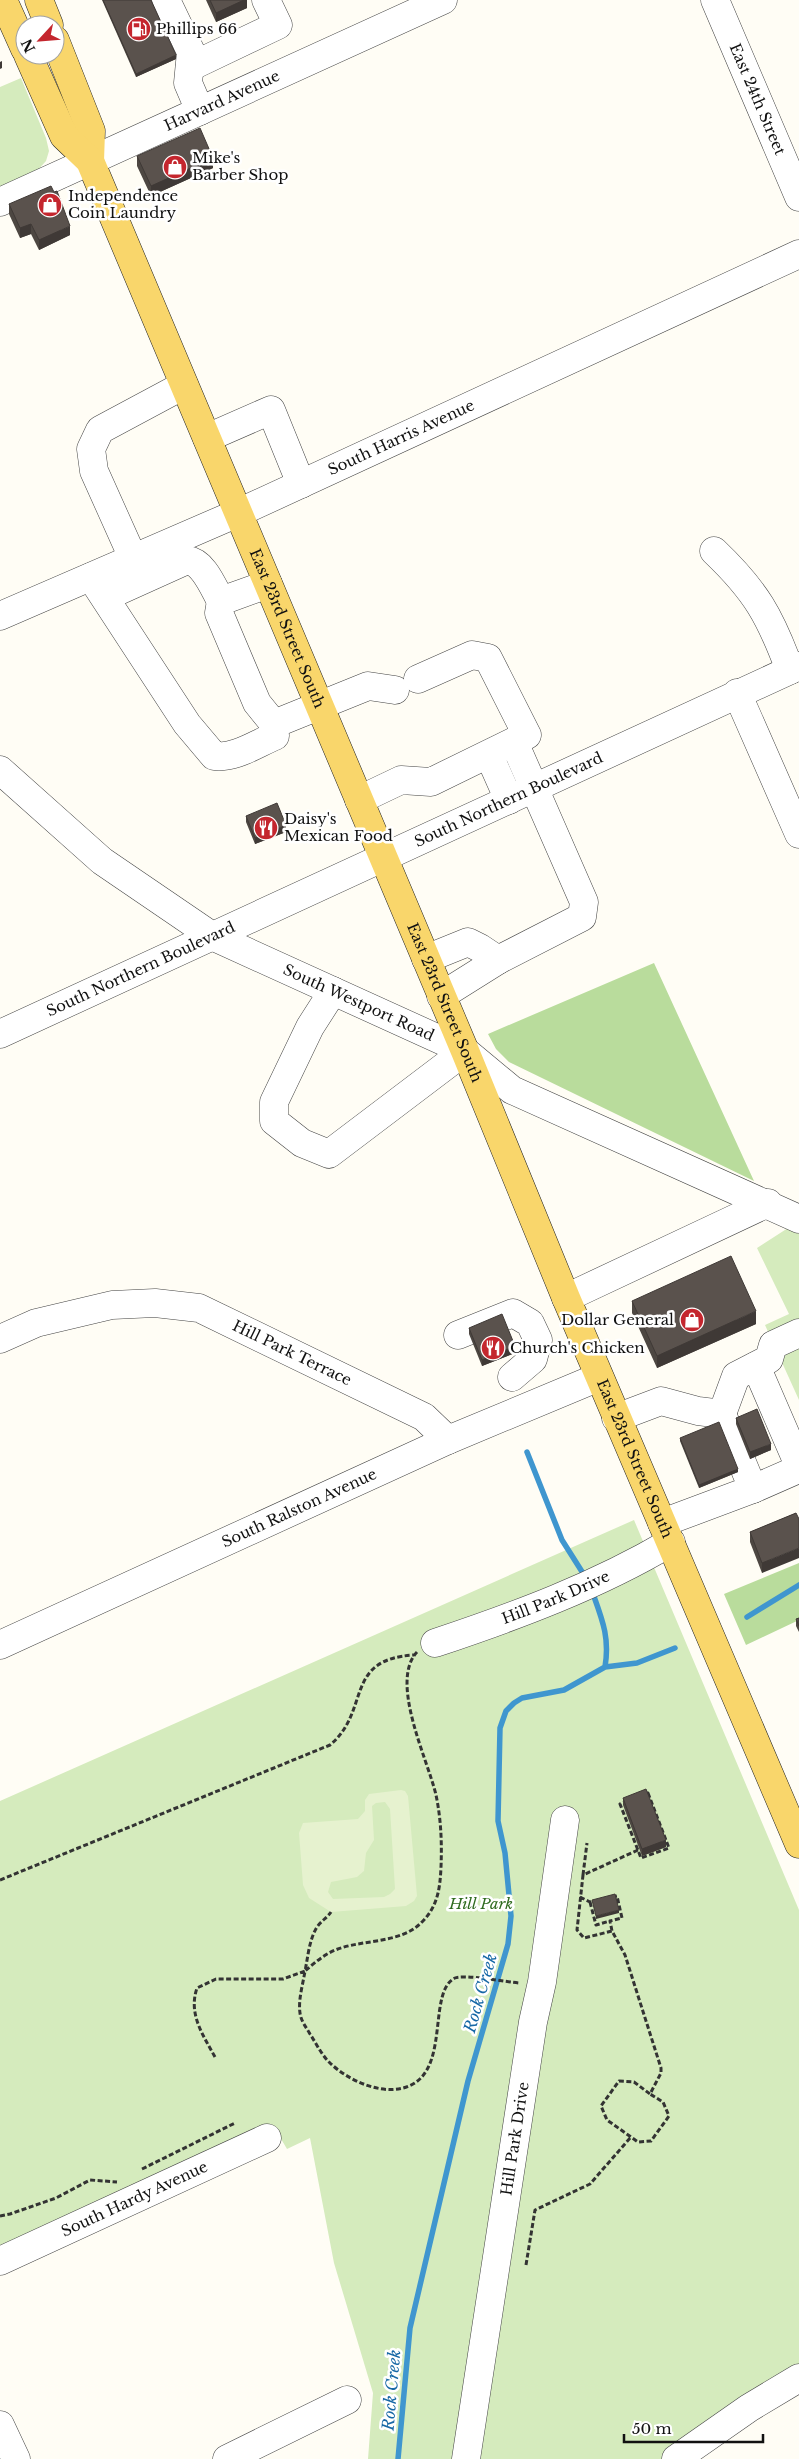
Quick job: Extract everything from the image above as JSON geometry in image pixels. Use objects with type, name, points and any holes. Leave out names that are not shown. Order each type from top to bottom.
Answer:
[{"type":"main road","points":[[39,0],[45,15]]},
{"type":"main road","points":[[3,2],[15,28]]},
{"type":"main road","name":"East 23rd Street South","points":[[32,65],[64,136],[90,161],[384,858],[616,1418],[799,1844]]},
{"type":"main road","name":"East 23rd Street South","points":[[65,65],[91,131],[90,161]]},
{"type":"street","points":[[166,0],[191,52],[188,83],[200,111]]},
{"type":"street","points":[[190,67],[278,25],[266,0]]},
{"type":"street","name":"Harvard Avenue","points":[[0,202],[442,0]]},
{"type":"street","name":"East 24th Street","points":[[715,0],[799,197]]},
{"type":"street","name":"South Harris Avenue","points":[[0,616],[98,587],[133,558],[165,557],[238,513],[799,254]]},
{"type":"street","points":[[133,558],[94,471],[91,449],[100,430],[184,385]]},
{"type":"street","points":[[206,438],[271,410],[302,484]]},
{"type":"street","points":[[714,551],[738,574],[762,606],[794,668]]},
{"type":"street","points":[[165,557],[194,561],[221,601],[220,613],[257,702],[274,724],[275,736],[223,757],[214,756],[188,724],[98,587],[165,557]]},
{"type":"street","points":[[221,601],[268,584]]},
{"type":"street","points":[[274,724],[368,686],[406,685],[472,655],[488,658],[527,735],[431,782],[401,780],[358,800]]},
{"type":"street","name":"South Northern Boulevard","points":[[0,1034],[794,668]]},
{"type":"street","points":[[737,693],[799,834]]},
{"type":"street","points":[[441,996],[498,960],[582,917],[584,902],[514,742]]},
{"type":"street","points":[[489,755],[509,800]]},
{"type":"street","name":"South Westport Road","points":[[0,770],[102,861],[212,936],[465,1052],[512,1090],[768,1203],[799,1219]]},
{"type":"street","points":[[426,959],[468,942],[498,960]]},
{"type":"street","points":[[333,991],[310,1027],[274,1102],[274,1121],[302,1143],[329,1154],[465,1052]]},
{"type":"street","points":[[566,1298],[768,1203]]},
{"type":"street","points":[[512,1378],[533,1359],[538,1340],[517,1297]]},
{"type":"street","name":"Hill Park Terrace","points":[[0,1339],[36,1323],[121,1304],[155,1304],[199,1308],[424,1417],[448,1440]]},
{"type":"street","points":[[458,1335],[513,1314],[530,1323]]},
{"type":"street","points":[[753,1489],[722,1414],[736,1376],[769,1359],[773,1345],[799,1333]]},
{"type":"street","name":"Hill Park Drive","points":[[425,1649],[588,1585],[637,1562],[666,1533],[753,1489],[794,1471],[797,1461],[756,1366]]},
{"type":"street","name":"South Ralston Avenue","points":[[0,1645],[448,1440],[599,1377]]},
{"type":"street","points":[[616,1418],[661,1401],[698,1411],[722,1414]]},
{"type":"street","name":"Hill Park Drive","points":[[466,2459],[533,2022],[543,1975],[565,1820]]},
{"type":"street","name":"South Hardy Avenue","points":[[0,2261],[268,2138]]},
{"type":"street","points":[[676,2459],[749,2408],[799,2378]]},
{"type":"street","points":[[227,2459],[347,2400]]},
{"type":"street","points":[[0,2425],[16,2459]]},
{"type":"path","points":[[0,1880],[330,1745],[350,1722],[367,1674],[390,1658],[425,1649]]},
{"type":"path","points":[[215,2057],[198,2026],[192,2002],[197,1988],[216,1979],[283,1979],[305,1972],[330,1952],[381,1941],[411,1930],[420,1924],[436,1904],[441,1873],[441,1819],[427,1763],[409,1705],[408,1675],[425,1649]]},
{"type":"path","points":[[648,1793],[669,1848],[641,1858],[638,1850],[620,1804],[648,1793]]},
{"type":"path","points":[[587,1840],[577,1930],[584,1938],[612,1931]]},
{"type":"path","points":[[584,1875],[638,1850]]},
{"type":"path","points":[[590,1902],[596,1925],[622,1918],[617,1896],[608,1898]]},
{"type":"path","points":[[580,1897],[590,1902],[599,1900]]},
{"type":"path","points":[[331,1912],[326,1920],[318,1925],[312,1937],[300,2013],[322,2053],[336,2068],[357,2081],[378,2088],[392,2089],[413,2084],[428,2070],[432,2062],[437,2024],[446,1988],[455,1978],[524,1984]]},
{"type":"path","points":[[610,1921],[612,1931],[625,1955],[661,2068],[661,2073],[650,2094]]},
{"type":"path","points":[[619,2081],[634,2082],[650,2094],[663,2102],[669,2116],[651,2141],[638,2142],[607,2120],[601,2106],[619,2081]]},
{"type":"path","points":[[138,2172],[157,2160],[235,2123]]},
{"type":"path","points":[[526,2265],[535,2210],[590,2184],[631,2137]]},
{"type":"path","points":[[0,2216],[56,2198],[90,2180],[122,2181]]},
{"type":"green space","points":[[21,78],[46,138],[49,151],[46,161],[36,172],[0,189],[0,87]]},
{"type":"green space","points":[[654,963],[754,1181],[509,1062],[496,1049],[488,1034]]},
{"type":"green space","points":[[788,1228],[799,1234],[799,1400],[765,1325],[789,1314],[757,1248]]},
{"type":"green space","name":"Hill Park","points":[[634,1520],[799,1910],[799,2370],[663,2459],[368,2459],[373,2393],[334,2263],[310,2138],[287,2149],[274,2127],[0,2248],[0,1801]]},
{"type":"green space","points":[[799,1563],[799,1620],[746,1645],[724,1594]]},
{"type":"green space","points":[[401,1790],[405,1791],[408,1796],[417,1896],[414,1901],[406,1906],[331,1912],[309,1898],[303,1885],[299,1833],[303,1823],[358,1819],[365,1811],[365,1800],[369,1794]],"holes":[[[385,1802],[390,1809],[395,1889],[384,1897],[333,1899],[328,1892],[331,1882],[357,1877],[364,1871],[366,1853],[374,1840],[372,1806],[376,1803]]]},
{"type":"building","name":"Phillips 66","points":[[103,0],[151,0],[176,55],[136,74]]},
{"type":"building","points":[[210,0],[244,0],[216,13]]},
{"type":"building","name":"Mike's Barber Shop","points":[[200,128],[213,158],[151,186],[137,156]]},
{"type":"building","points":[[51,186],[54,192],[57,191],[70,226],[39,240],[31,224],[20,228],[9,204]]},
{"type":"building","points":[[277,803],[286,825],[255,838],[246,816]]},
{"type":"building","points":[[731,1256],[756,1311],[657,1356],[632,1301]]},
{"type":"building","name":"Church's Chicken","points":[[502,1314],[515,1346],[482,1360],[469,1328]]},
{"type":"building","points":[[757,1409],[771,1444],[750,1452],[736,1418]]},
{"type":"building","points":[[719,1422],[738,1469],[699,1485],[680,1438]]},
{"type":"building","points":[[796,1513],[799,1519],[799,1548],[762,1563],[750,1532]]},
{"type":"building","points":[[646,1789],[666,1840],[642,1849],[623,1798]]},
{"type":"building","points":[[615,1894],[619,1910],[596,1916],[592,1900]]},
{"type":"waterway","points":[[527,1452],[562,1540],[586,1578]]},
{"type":"waterway","name":"Rock Creek","points":[[747,1617],[799,1585]]},
{"type":"waterway","points":[[592,1591],[606,1637],[605,1667]]},
{"type":"waterway","name":"Rock Creek","points":[[398,2459],[410,2328],[468,2081],[508,1944],[511,1916],[505,1853],[498,1821],[500,1728],[506,1711],[522,1698],[564,1690],[605,1667],[637,1663],[675,1648]]},
{"type":"place","name":"Phillips 66","points":[[139,29]]},
{"type":"place","name":"Mike's Barber Shop","points":[[175,167]]},
{"type":"place","name":"Independence Coin Laundry","points":[[50,205]]},
{"type":"place","name":"Daisy's Mexican Food","points":[[266,828]]},
{"type":"place","name":"Dollar General","points":[[692,1320]]},
{"type":"place","name":"Church's Chicken","points":[[493,1348]]}]
